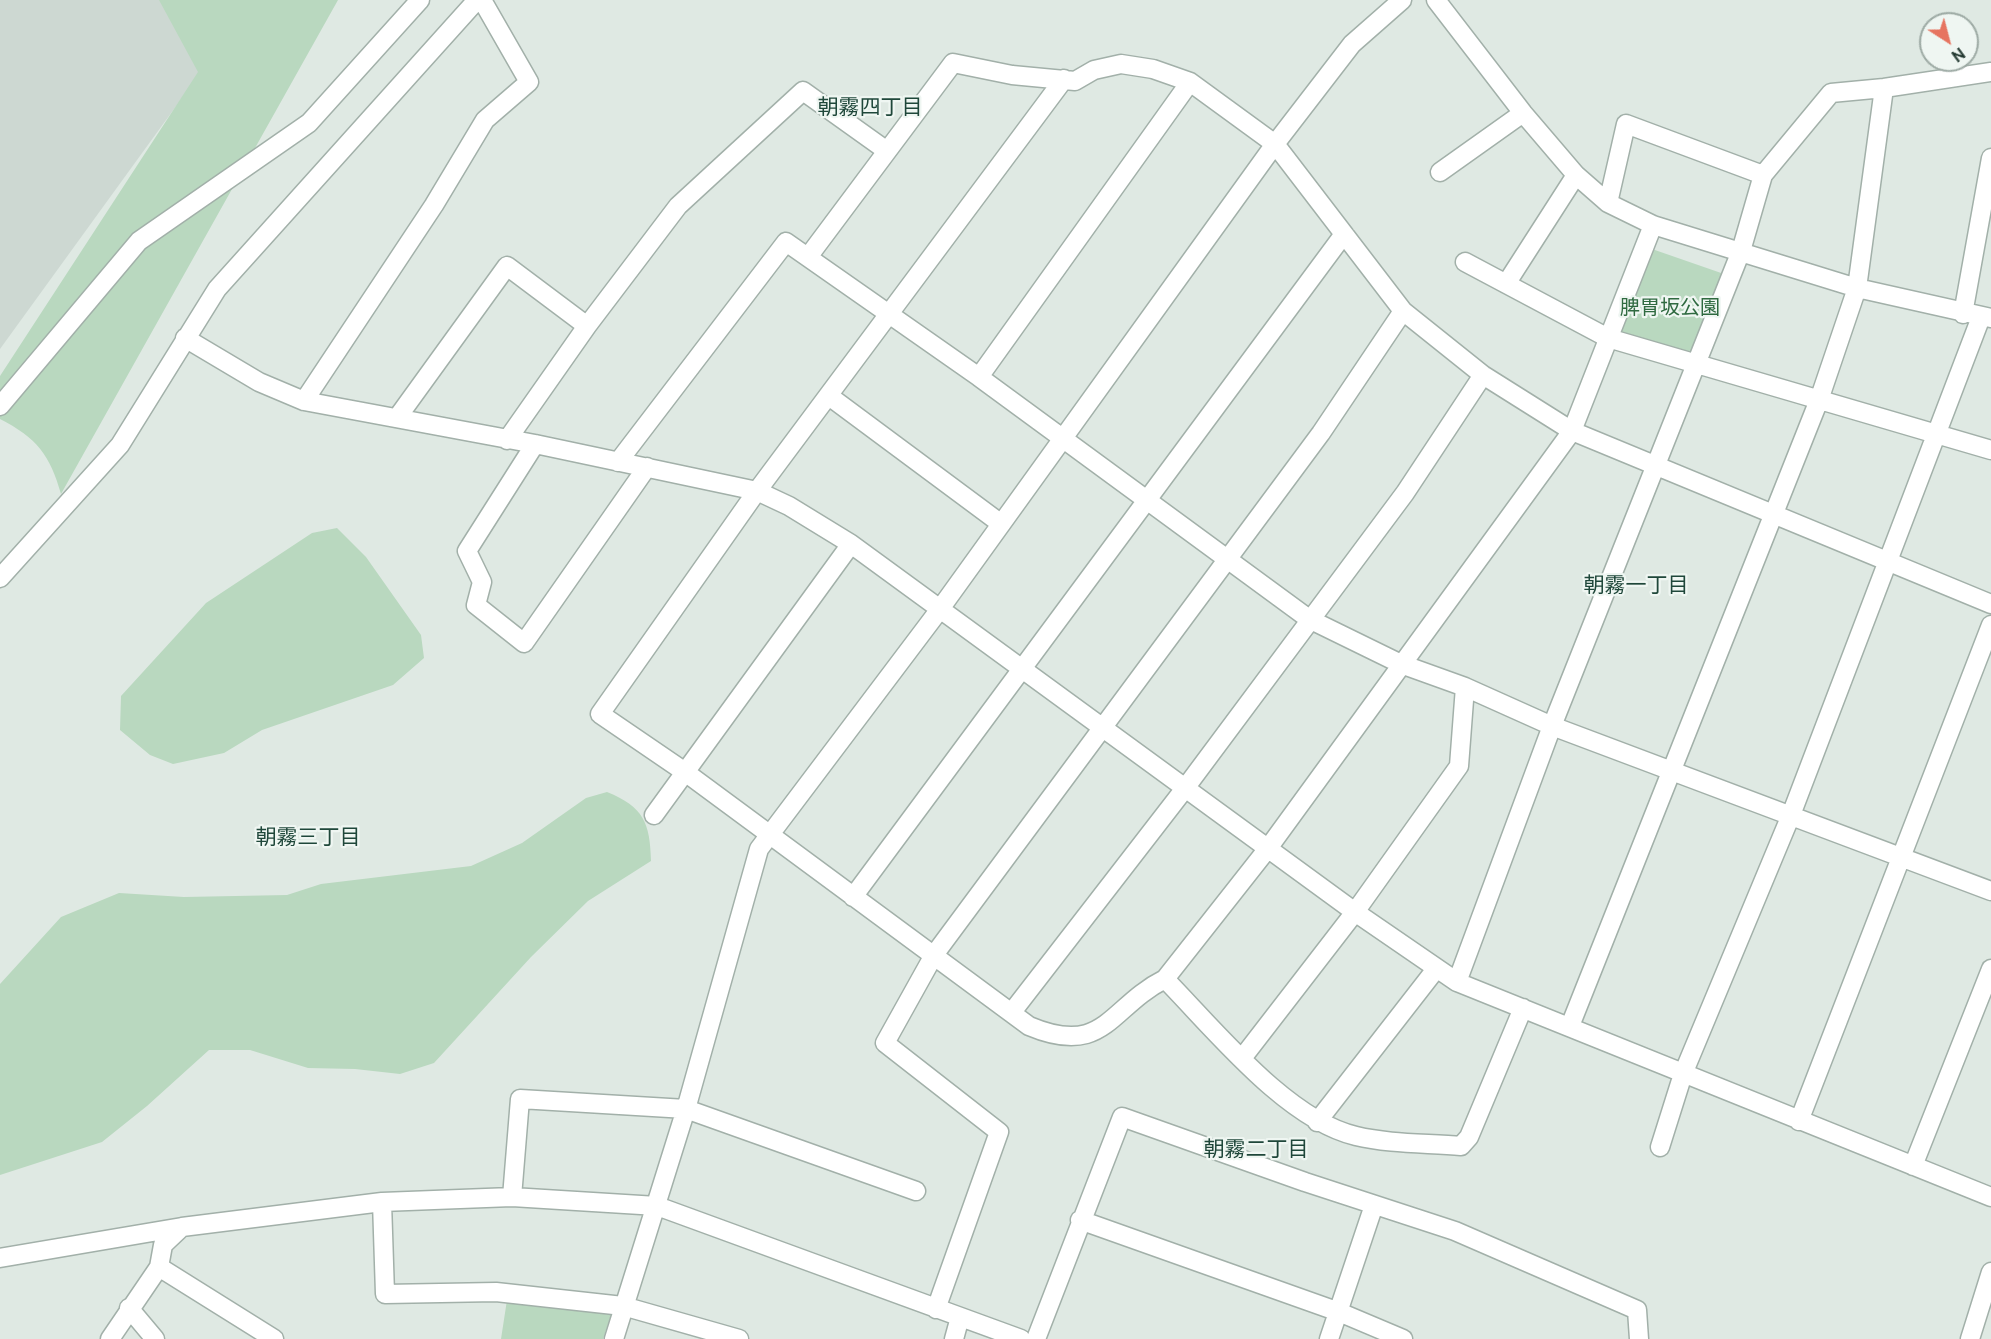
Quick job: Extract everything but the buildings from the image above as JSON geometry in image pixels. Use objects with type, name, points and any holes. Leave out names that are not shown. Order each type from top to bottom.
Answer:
[{"type":"street","points":[[0,406],[139,241],[309,123],[420,0]]},
{"type":"street","points":[[0,578],[120,445],[217,289],[477,0]]},
{"type":"street","points":[[304,401],[434,205],[485,120],[530,82],[482,0]]},
{"type":"street","points":[[614,1339],[622,1306],[657,1206],[686,1109],[759,849],[940,609],[1275,144],[1352,44],[1402,0]]},
{"type":"street","points":[[1436,0],[1523,113],[1576,175],[1608,203],[1653,225],[1857,288],[1978,317]]},
{"type":"street","points":[[808,257],[953,63],[1012,75],[1075,81],[1094,70],[1121,64],[1153,69],[1190,82],[1275,144],[1403,311],[1483,375],[1572,431],[1656,468],[1991,604]]},
{"type":"street","points":[[1457,982],[1552,726],[1741,251],[1763,174],[1831,93],[1884,88],[1991,72]]},
{"type":"street","points":[[1064,80],[890,316],[757,491],[600,714],[685,772],[1029,1026],[1046,1033],[1078,1037],[1112,1022],[1142,991],[1165,979],[1269,847],[1572,431],[1653,225]]},
{"type":"street","points":[[979,377],[1190,82]]},
{"type":"street","points":[[1570,1026],[1819,400],[1857,288],[1884,88]]},
{"type":"street","points":[[507,440],[587,326],[678,206],[802,91],[886,150]]},
{"type":"street","points":[[1440,172],[1523,113]]},
{"type":"street","points":[[1608,203],[1626,124],[1763,174]]},
{"type":"street","points":[[1660,1147],[1683,1074],[1791,815],[1886,561],[1937,434],[1978,317],[1991,158]]},
{"type":"street","points":[[1506,284],[1576,175]]},
{"type":"street","points":[[853,897],[1344,234]]},
{"type":"street","points":[[618,462],[786,242],[979,377],[1310,619],[1401,664],[1465,687],[1552,726],[1991,891]]},
{"type":"street","points":[[1465,262],[1608,338],[1991,450]]},
{"type":"street","points":[[397,418],[507,266],[587,326]]},
{"type":"street","points":[[936,1309],[999,1132],[885,1043],[934,955],[1320,433],[1403,311]]},
{"type":"street","points":[[185,338],[259,382],[304,401],[647,467],[757,491],[789,506],[851,544],[1355,912],[1457,982],[1991,1197]]},
{"type":"street","points":[[1012,1012],[1186,787],[1405,493],[1483,375]]},
{"type":"street","points":[[829,396],[1000,523]]},
{"type":"street","points":[[535,444],[467,551],[482,582],[476,605],[524,643],[647,467]]},
{"type":"street","points":[[654,815],[851,544]]},
{"type":"street","points":[[1799,1121],[1903,858],[1991,625]]},
{"type":"street","points":[[1243,1058],[1355,912],[1459,766],[1465,687]]},
{"type":"street","points":[[1317,1122],[1436,969]]},
{"type":"street","points":[[1913,1166],[1991,969]]},
{"type":"street","points":[[1165,979],[1271,1087],[1317,1122],[1357,1136],[1461,1146],[1469,1137],[1523,1008]]},
{"type":"street","points":[[512,1197],[520,1099],[686,1109],[916,1191]]},
{"type":"street","points":[[1036,1339],[1080,1220],[1122,1117],[1455,1231],[1636,1310],[1639,1339]]},
{"type":"street","points":[[0,1258],[182,1227],[382,1202],[512,1197],[657,1206],[1022,1339]]},
{"type":"street","points":[[382,1202],[385,1294],[496,1292],[622,1306],[739,1339]]},
{"type":"street","points":[[1329,1339],[1374,1205]]},
{"type":"street","points":[[1080,1220],[1339,1312],[1402,1339]]},
{"type":"street","points":[[110,1339],[159,1267],[163,1245],[182,1227]]},
{"type":"street","points":[[159,1267],[274,1339]]},
{"type":"street","points":[[1970,1339],[1991,1272]]},
{"type":"street","points":[[129,1308],[155,1339]]},
{"type":"street","points":[[954,1339],[960,1317]]},
{"type":"shaded area","points":[[0,0],[253,0],[0,349]]},
{"type":"green space","points":[[159,0],[338,0],[61,494],[52,468],[40,449],[24,433],[0,419],[0,376],[198,72]]},
{"type":"green space","name":"脾胃坂公園","points":[[1652,249],[1724,274],[1692,358],[1617,334]]},
{"type":"green space","points":[[337,528],[366,557],[421,635],[424,658],[393,685],[262,730],[224,753],[173,764],[150,755],[120,730],[121,696],[206,603],[312,533]]},
{"type":"green space","points":[[607,792],[637,810],[649,836],[651,861],[588,901],[531,957],[434,1063],[400,1074],[355,1069],[308,1068],[250,1050],[209,1050],[147,1106],[102,1142],[0,1175],[0,984],[61,917],[119,893],[184,897],[287,895],[321,884],[471,866],[522,843],[586,798]]},
{"type":"green space","points":[[507,1300],[611,1315],[603,1339],[501,1339]]},
{"type":"district","name":"朝霧四丁目","points":[[870,107]]},
{"type":"district","name":"朝霧一丁目","points":[[1636,585]]},
{"type":"district","name":"朝霧三丁目","points":[[308,837]]},
{"type":"district","name":"朝霧二丁目","points":[[1256,1149]]}]
